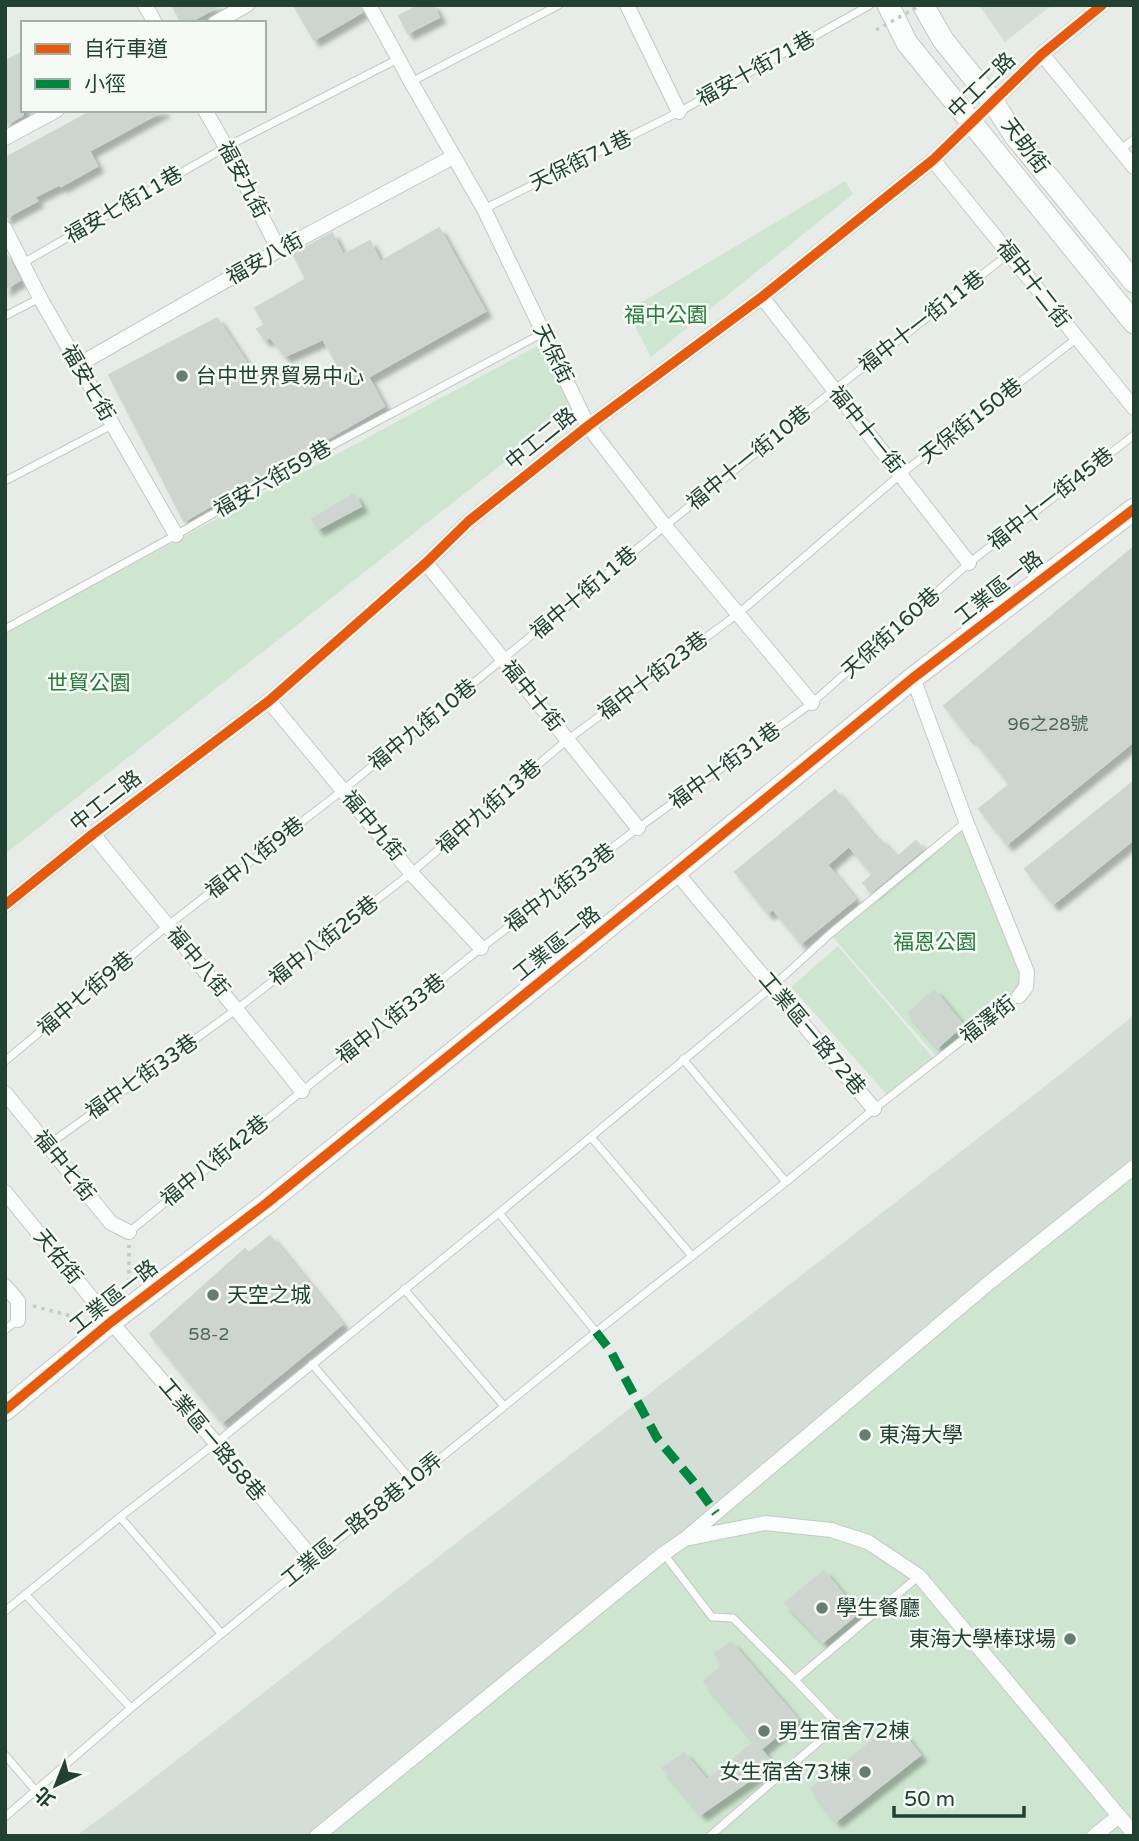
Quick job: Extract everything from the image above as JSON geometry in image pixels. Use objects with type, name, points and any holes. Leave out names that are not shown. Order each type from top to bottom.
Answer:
[{"type":"street","points":[[145,5],[154,21]]},
{"type":"street","points":[[219,21],[247,5]]},
{"type":"street","name":"天保街","points":[[369,5],[484,209],[588,426],[665,526],[812,704]]},
{"type":"street","points":[[627,5],[679,112]]},
{"type":"street","name":"天助街","points":[[888,5],[907,43],[1134,323]]},
{"type":"street","name":"天助街","points":[[922,5],[943,40],[993,102],[1015,136],[1134,282]]},
{"type":"street","name":"中工二路","points":[[5,905],[93,834],[269,701],[426,563],[469,521],[588,426],[762,296],[933,160],[1042,54],[1102,5]]},
{"type":"street","points":[[1042,54],[1134,167]]},
{"type":"street","points":[[5,138],[53,112]]},
{"type":"street","name":"福安九街","points":[[206,112],[279,250]]},
{"type":"street","name":"福安八街","points":[[78,365],[279,250],[453,157]]},
{"type":"street","name":"福中十二街","points":[[933,160],[1134,408]]},
{"type":"street","name":"福安七街","points":[[5,229],[40,298],[176,535]]},
{"type":"street","name":"福中十一街","points":[[762,296],[969,563]]},
{"type":"street","name":"工業區一路","points":[[5,1410],[111,1322],[267,1203],[913,678],[1134,509]]},
{"type":"street","name":"福中十街","points":[[426,563],[638,828]]},
{"type":"street","points":[[913,678],[966,821]]},
{"type":"street","name":"福中九街","points":[[269,701],[411,873],[481,948]]},
{"type":"street","name":"福澤街","points":[[966,821],[1027,972],[1026,987],[1019,996]]},
{"type":"street","name":"福中八街","points":[[93,834],[302,1091]]},
{"type":"street","name":"工業區一路72巷","points":[[676,873],[874,1109]]},
{"type":"street","name":"福中七街","points":[[5,1093],[111,1223],[129,1232]]},
{"type":"street","points":[[317,1836],[663,1554],[685,1539],[980,1291],[1134,1167]]},
{"type":"street","name":"天佑街","points":[[5,1192],[111,1322]]},
{"type":"street","points":[[5,1286],[18,1301],[18,1320]]},
{"type":"street","name":"工業區一路58巷","points":[[111,1322],[313,1559]]},
{"type":"street","points":[[685,1539],[765,1523],[831,1530],[869,1542],[919,1576],[1134,1834]]},
{"type":"street","points":[[1094,1836],[1119,1816]]},
{"type":"lane","points":[[411,82],[559,5]]},
{"type":"lane","name":"福安十街71巷","points":[[679,112],[870,5]]},
{"type":"lane","name":"福安七街11巷","points":[[23,263],[226,148],[398,59]]},
{"type":"lane","name":"天保街71巷","points":[[484,209],[679,112]]},
{"type":"lane","points":[[1120,150],[1134,139]]},
{"type":"lane","name":"福中十一街11巷","points":[[834,390],[1010,253]]},
{"type":"lane","points":[[5,316],[40,298]]},
{"type":"lane","name":"福安六街59巷","points":[[5,629],[327,448],[543,332]]},
{"type":"lane","name":"天保街150巷","points":[[739,613],[901,474],[1076,339]]},
{"type":"lane","name":"福中十一街10巷","points":[[665,526],[834,390]]},
{"type":"lane","points":[[5,481],[112,425]]},
{"type":"lane","name":"福中十一街45巷","points":[[969,563],[1134,435]]},
{"type":"lane","name":"福中十街11巷","points":[[503,660],[665,526]]},
{"type":"lane","name":"天保街160巷","points":[[812,704],[969,563]]},
{"type":"lane","name":"福中十街23巷","points":[[567,740],[739,613]]},
{"type":"lane","name":"福中九街10巷","points":[[343,790],[503,660]]},
{"type":"lane","name":"福中十街31巷","points":[[638,828],[812,704]]},
{"type":"lane","name":"福中九街13巷","points":[[411,873],[567,740]]},
{"type":"lane","name":"福中八街9巷","points":[[167,926],[343,790]]},
{"type":"lane","points":[[5,1611],[499,1213],[773,986],[830,933],[966,821]]},
{"type":"lane","name":"福中九街33巷","points":[[481,948],[638,828]]},
{"type":"lane","name":"福中八街25巷","points":[[237,1009],[411,873]]},
{"type":"lane","name":"福中七街9巷","points":[[5,1061],[167,926]]},
{"type":"lane","name":"福中八街33巷","points":[[302,1091],[481,948]]},
{"type":"lane","name":"福澤街","points":[[874,1109],[1019,996]]},
{"type":"lane","name":"福中七街33巷","points":[[47,1145],[237,1009]]},
{"type":"lane","points":[[683,1059],[786,1182]]},
{"type":"lane","name":"福中八街42巷","points":[[129,1232],[302,1091]]},
{"type":"lane","name":"工業區一路72巷","points":[[692,1256],[874,1109]]},
{"type":"lane","points":[[591,1137],[692,1256]]},
{"type":"lane","points":[[499,1213],[596,1332]]},
{"type":"lane","name":"工業區一路58巷10弄","points":[[5,1816],[220,1633],[692,1256]]},
{"type":"lane","points":[[404,1289],[504,1406]]},
{"type":"lane","points":[[5,1330],[18,1320]]},
{"type":"lane","points":[[312,1364],[412,1481]]},
{"type":"lane","points":[[120,1517],[220,1633]]},
{"type":"lane","points":[[663,1554],[712,1617],[733,1618],[838,1725],[710,1836]]},
{"type":"lane","points":[[795,1680],[919,1576]]},
{"type":"lane","points":[[25,1594],[131,1708]]},
{"type":"lane","points":[[5,1755],[36,1791]]},
{"type":"path","points":[[876,30],[922,5]]},
{"type":"path","points":[[129,1232],[129,1282]]},
{"type":"path","points":[[18,1301],[75,1317]]},
{"type":"shaded area","points":[[979,5],[1052,5],[1005,42]]},
{"type":"shaded area","name":"東海大學","points":[[1134,1015],[1134,1836],[76,1836],[1062,1073]]},
{"type":"green space","name":"福中公園","points":[[845,181],[853,194],[651,357],[627,311]]},
{"type":"green space","name":"世貿公園","points":[[541,344],[550,346],[574,395],[571,410],[5,854],[5,633]]},
{"type":"green space","name":"福恩公園","points":[[966,821],[1027,972],[1019,996],[941,1062],[830,934]]},
{"type":"green space","points":[[838,946],[935,1060],[890,1098],[791,987]]},
{"type":"green space","name":"東海大學","points":[[1134,1167],[1134,1836],[317,1836]]},
{"type":"building","points":[[172,5],[220,5],[192,21],[181,21]]},
{"type":"building","points":[[294,5],[359,5],[362,12],[314,40]]},
{"type":"building","points":[[419,5],[433,5],[439,17],[408,33],[399,16]]},
{"type":"building","points":[[21,53],[23,115],[5,125],[5,61]]},
{"type":"building","points":[[90,112],[160,112],[89,151],[97,166],[34,197],[37,201],[5,218],[5,158]]},
{"type":"building","name":"台中世界貿易中心","points":[[439,228],[485,311],[368,377],[384,406],[184,521],[109,375],[217,318],[259,382],[284,365],[298,387],[337,364],[323,339],[285,356],[270,337],[265,340],[257,329],[265,325],[255,308],[306,279],[293,254],[332,233],[343,255],[370,241],[380,262]]},
{"type":"building","points":[[5,252],[20,280],[5,289]]},
{"type":"building","points":[[354,494],[361,506],[318,529],[312,519]]},
{"type":"building","points":[[1134,547],[1134,741],[1007,844],[979,809],[1010,784],[944,706]]},
{"type":"building","points":[[1134,781],[1134,839],[1053,904],[1025,869]]},
{"type":"building","points":[[835,790],[877,841],[880,839],[896,858],[916,841],[923,849],[871,892],[863,883],[873,874],[849,846],[827,865],[855,899],[801,943],[773,909],[768,913],[735,872]]},
{"type":"building","points":[[934,990],[963,1025],[938,1047],[908,1013]]},
{"type":"building","points":[[270,1236],[342,1324],[222,1422],[150,1334],[245,1249],[249,1253]]},
{"type":"building","name":"學生餐廳","points":[[824,1571],[858,1613],[823,1642],[785,1603]]},
{"type":"building","points":[[731,1642],[797,1719],[761,1749],[704,1681],[723,1665],[715,1654]]},
{"type":"building","name":"女生宿舍73棟","points":[[895,1723],[920,1755],[836,1821],[811,1789]]},
{"type":"building","points":[[755,1742],[773,1764],[701,1814],[663,1768],[684,1753],[707,1780]]},
{"type":"marked path","points":[[596,1332],[610,1350],[657,1438],[716,1513]]},
{"type":"cycle path","points":[[5,905],[93,834],[269,701],[426,563],[469,521],[588,426],[762,297],[933,160],[1042,54],[1102,5]]},
{"type":"cycle path","points":[[5,1410],[111,1322],[267,1203],[913,678],[1134,509]]},
{"type":"place","name":"台中世界貿易中心","points":[[182,376]]},
{"type":"place","name":"天空之城","points":[[213,1295]]},
{"type":"place","name":"東海大學","points":[[865,1435]]},
{"type":"place","name":"學生餐廳","points":[[822,1608]]},
{"type":"place","name":"東海大學棒球場","points":[[1070,1639]]},
{"type":"place","name":"男生宿舍72棟","points":[[764,1731]]},
{"type":"place","name":"女生宿舍73棟","points":[[865,1772]]}]
